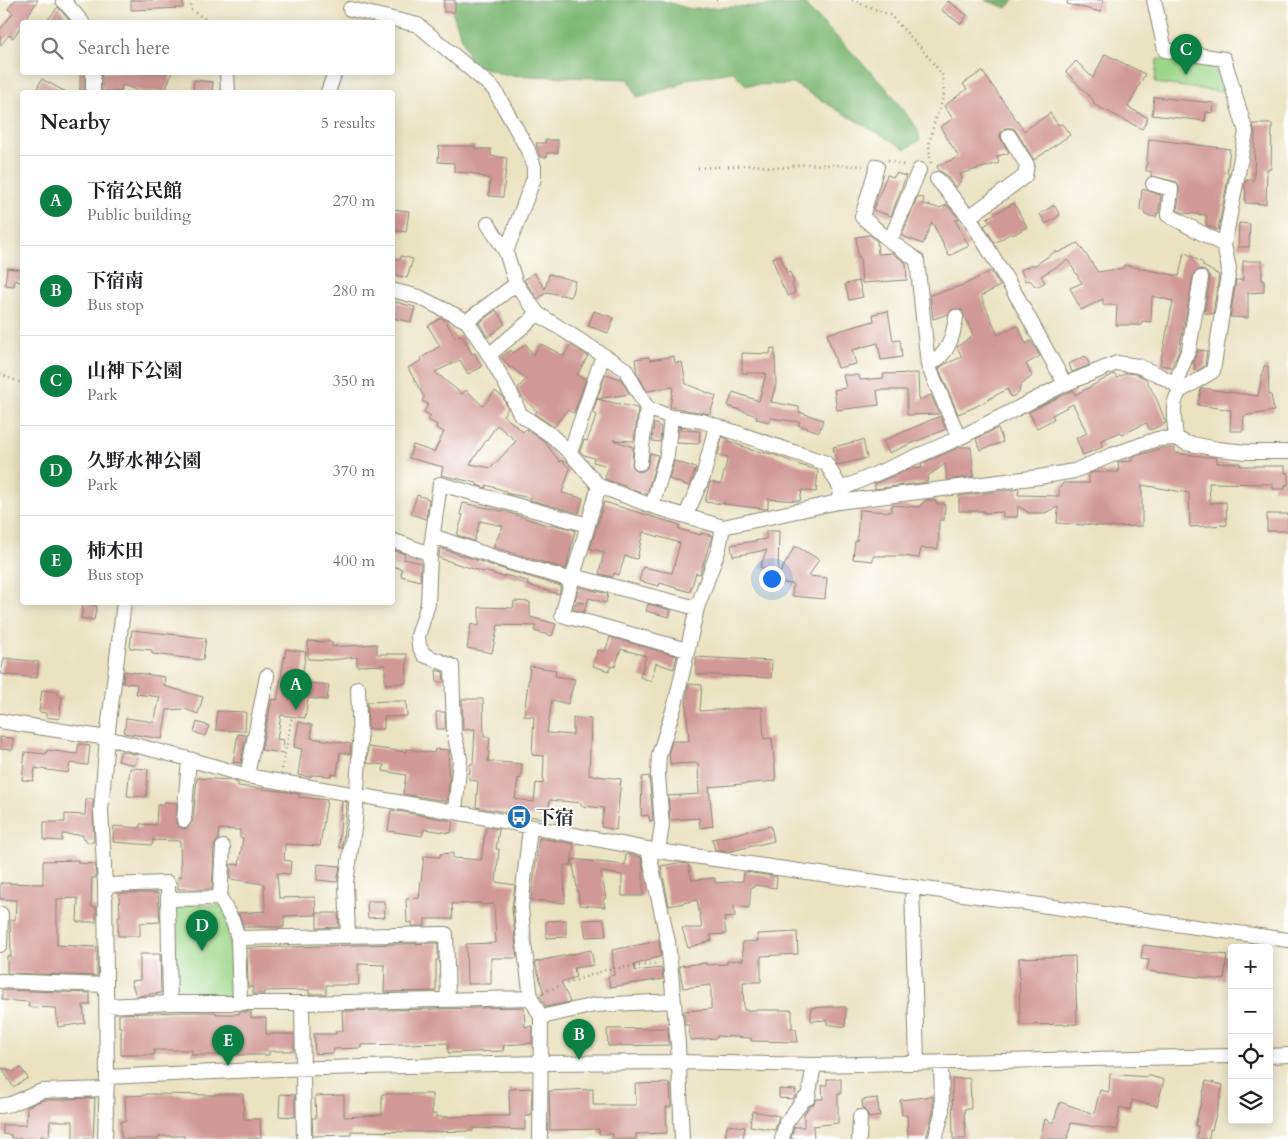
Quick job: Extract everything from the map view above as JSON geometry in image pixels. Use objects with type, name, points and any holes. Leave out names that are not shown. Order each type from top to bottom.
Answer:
[{"type":"street","points":[[63,0],[80,20]]},
{"type":"street","points":[[1154,0],[1165,50],[1224,60],[1246,132],[1224,245],[1229,269],[1213,371],[1178,387]]},
{"type":"street","points":[[349,11],[393,20]]},
{"type":"street","points":[[395,20],[418,25],[494,89],[528,150],[534,167],[534,178],[506,252]]},
{"type":"street","points":[[93,75],[93,90]]},
{"type":"street","points":[[227,75],[228,90]]},
{"type":"street","points":[[329,90],[334,75]]},
{"type":"street","points":[[969,218],[1025,176],[1027,165],[1010,136]]},
{"type":"street","points":[[877,166],[862,217],[890,241],[917,260],[928,365],[959,438]]},
{"type":"street","points":[[890,241],[919,170]]},
{"type":"street","points":[[937,179],[969,218],[1019,300],[1065,384]]},
{"type":"street","points":[[1154,184],[1171,189],[1168,215],[1224,245]]},
{"type":"street","points":[[488,224],[506,252],[516,284],[538,314],[625,369],[647,408],[640,462]]},
{"type":"street","points":[[1176,438],[1174,415],[1176,396],[1205,294],[1202,278]]},
{"type":"street","points":[[467,321],[516,284]]},
{"type":"street","points":[[395,291],[419,297],[467,321],[509,390],[520,414],[552,436],[599,486],[652,506],[723,527],[840,496],[1074,471],[1157,439],[1176,438],[1186,443],[1246,452],[1288,452]]},
{"type":"street","points":[[489,355],[538,314]]},
{"type":"street","points":[[928,365],[938,361],[952,338],[956,317]]},
{"type":"street","points":[[570,453],[603,355]]},
{"type":"street","points":[[840,496],[1065,384],[1117,363],[1138,366],[1178,387]]},
{"type":"street","points":[[647,408],[670,418],[702,421],[826,463],[840,496]]},
{"type":"street","points":[[652,506],[667,455],[670,418]]},
{"type":"street","points":[[686,515],[703,477],[716,426]]},
{"type":"street","points":[[455,812],[460,759],[454,733],[452,666],[424,655],[419,646],[418,636],[428,604],[430,554],[440,484],[588,525]]},
{"type":"street","points":[[599,486],[562,615],[687,650]]},
{"type":"street","points":[[682,1139],[670,963],[653,850],[662,825],[658,774],[659,755],[676,701],[697,608],[718,548],[723,527]]},
{"type":"street","points":[[433,536],[509,562],[697,608]]},
{"type":"street","points":[[395,541],[430,554]]},
{"type":"street","points":[[105,1139],[105,885],[101,811],[106,738],[124,605]]},
{"type":"street","points":[[247,776],[267,676]]},
{"type":"street","points":[[348,936],[346,883],[357,794],[360,742],[358,688]]},
{"type":"street","points":[[0,721],[106,738],[190,759],[247,776],[357,794],[653,850],[1288,940]]},
{"type":"street","points":[[184,820],[190,759]]},
{"type":"street","points":[[530,828],[521,907],[531,998],[541,1017],[540,1139]]},
{"type":"street","points":[[223,848],[220,898],[233,922],[238,938],[240,1003]]},
{"type":"street","points":[[105,885],[168,883],[170,1004]]},
{"type":"street","points":[[912,888],[917,1062]]},
{"type":"street","points":[[168,900],[220,898]]},
{"type":"street","points":[[0,914],[0,945]]},
{"type":"street","points":[[238,938],[446,934],[448,999]]},
{"type":"street","points":[[0,982],[106,985]]},
{"type":"street","points":[[106,1006],[531,998]]},
{"type":"street","points":[[541,1017],[595,1005],[673,1002]]},
{"type":"street","points":[[302,1003],[304,1139]]},
{"type":"street","points":[[1273,1056],[1288,1055]]},
{"type":"street","points":[[0,1106],[11,1104],[42,1091],[106,1083],[303,1068],[678,1062],[814,1065],[1228,1056]]},
{"type":"street","points":[[935,1139],[942,1113],[942,1062]]},
{"type":"street","points":[[782,1139],[786,1123],[804,1099],[808,1098],[814,1065]]},
{"type":"street","points":[[859,1139],[860,1117]]},
{"type":"path","points":[[191,0],[191,10],[207,20]]},
{"type":"path","points":[[716,0],[722,0]]},
{"type":"path","points":[[852,0],[890,15],[942,74],[944,96],[934,123],[929,145],[931,163],[937,179]]},
{"type":"path","points":[[698,168],[751,165],[781,168],[805,164],[877,166],[885,159],[919,170]]},
{"type":"path","points":[[0,374],[20,382]]},
{"type":"path","points":[[279,782],[292,716]]},
{"type":"path","points":[[531,998],[546,990],[608,969],[670,963]]},
{"type":"green space","points":[[448,0],[660,0],[690,9],[804,4],[883,84],[917,128],[920,140],[906,149],[794,84],[746,85],[733,72],[687,79],[677,86],[637,97],[629,79],[504,75],[471,63]]},
{"type":"green space","points":[[985,0],[1014,0],[1007,8]]},
{"type":"green space","points":[[1157,59],[1215,66],[1222,92],[1155,83]]},
{"type":"green space","points":[[175,904],[226,906],[234,997],[175,999]]},
{"type":"building","points":[[15,0],[38,0],[25,20],[20,20],[20,27],[13,38],[9,35],[0,46],[0,30],[13,13],[8,9]]},
{"type":"building","points":[[131,0],[183,0],[183,8],[131,10]]},
{"type":"building","points":[[444,0],[455,0],[455,12],[444,12]]},
{"type":"building","points":[[1068,0],[1103,0],[1101,12],[1067,4]]},
{"type":"building","points":[[948,1],[967,15],[961,24],[941,10]]},
{"type":"building","points":[[58,7],[69,20],[48,20]]},
{"type":"building","points":[[1105,54],[1145,74],[1128,107],[1148,118],[1142,129],[1093,104],[1094,101],[1066,72],[1076,61],[1093,78]]},
{"type":"building","points":[[982,71],[1024,131],[1050,113],[1058,125],[1062,124],[1070,135],[1034,160],[1016,131],[1013,128],[1005,128],[1001,132],[1000,137],[1009,153],[997,156],[999,163],[960,174],[962,179],[956,188],[944,173],[939,171],[937,166],[959,157],[940,127],[953,119],[944,106],[967,89],[963,84]]},
{"type":"building","points":[[80,75],[84,75],[84,90],[80,90]]},
{"type":"building","points":[[102,75],[171,75],[166,90],[137,90],[122,85],[121,90],[102,90]]},
{"type":"building","points":[[42,79],[62,90],[36,90]]},
{"type":"building","points":[[194,80],[213,82],[212,90],[193,90]]},
{"type":"building","points":[[1154,97],[1214,103],[1213,113],[1206,112],[1205,121],[1152,115]]},
{"type":"building","points":[[1253,124],[1272,124],[1271,169],[1267,169],[1266,204],[1245,203],[1246,190],[1244,189],[1246,180],[1254,180],[1255,133]]},
{"type":"building","points":[[1149,139],[1230,149],[1227,173],[1229,173],[1218,230],[1206,225],[1206,215],[1184,213],[1177,210],[1180,190],[1177,182],[1151,176],[1151,171],[1146,171]]},
{"type":"building","points":[[545,140],[558,140],[558,153],[547,153],[547,157],[540,157],[536,143],[545,143]]},
{"type":"building","points":[[439,146],[475,146],[475,149],[491,149],[491,156],[507,158],[503,197],[489,196],[490,179],[471,173],[454,172],[454,163],[438,162]]},
{"type":"building","points":[[896,173],[906,176],[891,216],[873,210],[887,175],[894,177]]},
{"type":"building","points":[[1142,189],[1161,195],[1159,213],[1157,213],[1156,217],[1145,215],[1145,211],[1140,210]]},
{"type":"building","points":[[917,197],[924,198],[923,204],[939,208],[947,205],[959,219],[955,220],[969,246],[949,256],[932,222],[923,244],[902,236]]},
{"type":"building","points":[[1014,203],[1027,227],[1013,235],[1011,233],[995,243],[984,226],[990,222],[987,218]]},
{"type":"building","points":[[1054,205],[1060,215],[1046,224],[1040,214]]},
{"type":"building","points":[[395,209],[409,211],[406,232],[395,230]]},
{"type":"building","points":[[1239,223],[1250,224],[1249,247],[1238,247]]},
{"type":"building","points":[[870,235],[877,241],[878,254],[892,253],[906,263],[907,280],[862,283],[856,237]]},
{"type":"building","points":[[1078,243],[1098,272],[1123,268],[1124,265],[1179,276],[1184,252],[1219,275],[1213,314],[1204,313],[1210,279],[1209,275],[1202,269],[1194,273],[1179,351],[1172,367],[1160,365],[1173,301],[1152,296],[1151,322],[1142,321],[1142,325],[1116,325],[1117,305],[1103,305],[1103,299],[1081,310],[1070,288],[1082,283],[1068,260],[1041,276],[1045,282],[1039,286],[1035,286],[1030,280],[1025,281],[1021,270],[1033,264],[1034,266],[1056,251],[1057,253]]},
{"type":"building","points":[[780,255],[787,273],[790,272],[794,283],[792,284],[795,293],[788,296],[772,258]]},
{"type":"building","points":[[401,256],[413,259],[407,278],[395,275],[395,259],[400,260]]},
{"type":"building","points":[[1243,261],[1262,261],[1264,292],[1248,293],[1248,318],[1230,317],[1236,280],[1243,280]]},
{"type":"building","points":[[7,268],[20,270],[20,282],[15,280],[14,286],[5,285]]},
{"type":"building","points":[[991,271],[1000,286],[981,296],[998,335],[1018,326],[1026,344],[1031,341],[1040,356],[1026,364],[1032,376],[1020,386],[1019,393],[1011,397],[1007,389],[958,414],[939,369],[945,364],[962,357],[957,347],[973,335],[962,310],[953,309],[948,314],[933,319],[930,295],[964,285]]},
{"type":"building","points":[[534,273],[545,289],[549,274],[575,281],[571,297],[547,292],[538,299],[524,280]]},
{"type":"building","points":[[859,281],[863,297],[849,300],[845,284]]},
{"type":"building","points":[[395,302],[415,307],[411,322],[395,319]]},
{"type":"building","points":[[496,310],[505,324],[488,337],[479,323]]},
{"type":"building","points":[[594,311],[614,318],[608,333],[588,326]]},
{"type":"building","points":[[888,311],[893,341],[900,340],[902,357],[881,360],[878,343],[852,350],[856,364],[838,368],[827,334],[874,321],[873,314]]},
{"type":"building","points":[[441,318],[445,320],[455,337],[462,335],[472,354],[475,353],[482,367],[468,374],[460,360],[435,372],[462,394],[466,390],[483,406],[495,391],[503,397],[508,409],[503,415],[523,432],[526,429],[544,441],[560,462],[562,460],[570,469],[562,493],[583,498],[579,513],[530,500],[531,498],[506,493],[506,491],[486,485],[486,488],[477,485],[477,483],[441,475],[443,467],[409,458],[413,445],[434,452],[444,432],[436,428],[437,425],[428,420],[431,416],[424,412],[428,404],[422,401],[424,397],[408,368],[440,346],[428,326]],"holes":[[[497,425],[516,441],[491,468],[470,464]]]},
{"type":"building","points":[[526,344],[533,355],[541,344],[564,356],[570,345],[588,356],[577,375],[586,379],[574,413],[567,410],[554,427],[535,414],[537,411],[522,397],[518,388],[526,379],[510,368],[501,357],[511,350],[513,353]]},
{"type":"building","points":[[771,348],[775,349],[776,384],[771,402],[799,407],[799,412],[823,420],[819,432],[798,425],[800,422],[771,418],[770,422],[756,419],[757,416],[728,406],[733,392],[759,401],[766,373],[742,373],[742,353],[770,354]]},
{"type":"building","points":[[1198,350],[1207,351],[1205,366],[1198,370],[1194,369],[1195,364],[1193,363]]},
{"type":"building","points":[[674,356],[675,363],[682,362],[686,384],[716,396],[710,414],[670,407],[673,387],[647,391],[637,373],[635,359],[649,357],[650,360]]},
{"type":"building","points":[[1085,356],[1090,365],[1072,372],[1069,364]]},
{"type":"building","points":[[1264,366],[1268,366],[1269,395],[1271,395],[1274,411],[1244,416],[1243,431],[1230,431],[1231,410],[1198,405],[1201,388],[1258,396]]},
{"type":"building","points":[[918,373],[919,400],[931,395],[939,414],[907,415],[907,390],[877,390],[879,405],[837,410],[834,390],[846,388],[843,375],[859,375],[860,380],[884,378],[883,374]]},
{"type":"building","points":[[1126,373],[1136,374],[1146,379],[1166,423],[1150,430],[1146,423],[1122,435],[1120,432],[1100,441],[1103,447],[1083,455],[1076,438],[1087,433],[1073,404],[1052,415],[1054,419],[1037,428],[1029,412],[1073,390],[1075,395],[1114,374],[1117,378]]},
{"type":"building","points":[[606,374],[621,379],[629,394],[597,399]]},
{"type":"building","points":[[597,399],[637,408],[634,441],[613,440],[633,447],[632,466],[638,472],[647,468],[650,453],[658,455],[647,494],[605,479],[608,466],[593,462],[594,458],[584,455],[580,451],[584,440],[587,441],[597,415],[593,413]]},
{"type":"building","points":[[940,416],[946,429],[889,453],[883,441]]},
{"type":"building","points":[[654,423],[661,427],[660,442],[652,441]]},
{"type":"building","points":[[679,427],[681,427],[680,430],[700,431],[699,444],[677,443]]},
{"type":"building","points":[[998,428],[1003,442],[980,450],[976,439]]},
{"type":"building","points":[[722,437],[750,450],[772,454],[818,470],[816,492],[802,490],[800,501],[768,499],[768,508],[766,509],[705,502],[710,482],[721,484],[728,457],[718,455]]},
{"type":"building","points":[[863,440],[867,458],[837,465],[833,447]]},
{"type":"building","points":[[960,447],[971,447],[974,476],[947,480],[945,464],[928,476],[927,482],[875,489],[875,484],[909,469],[922,468],[921,464]]},
{"type":"building","points":[[1162,448],[1175,448],[1175,453],[1217,458],[1217,463],[1240,463],[1240,466],[1285,466],[1285,473],[1288,473],[1288,485],[1285,485],[1285,489],[1273,489],[1273,484],[1209,483],[1210,503],[1226,502],[1227,525],[1190,527],[1189,493],[1142,485],[1142,526],[1108,527],[1057,523],[1058,507],[1045,513],[1029,513],[1018,506],[1017,517],[1003,517],[1003,512],[959,511],[959,496],[1019,489],[1018,495],[1059,496],[1059,489],[1063,483],[1089,483],[1089,474],[1094,472],[1119,472],[1118,462],[1132,461],[1132,457]]},
{"type":"building","points":[[674,461],[696,468],[689,486],[669,479]]},
{"type":"building","points":[[417,495],[429,499],[426,519],[411,514]]},
{"type":"building","points":[[926,500],[935,500],[937,504],[945,504],[944,520],[939,520],[938,549],[921,548],[919,558],[873,556],[873,561],[853,559],[855,541],[857,541],[859,510],[891,512],[892,505],[919,507]]},
{"type":"building","points":[[604,502],[680,525],[678,529],[712,536],[700,574],[696,573],[690,592],[660,583],[659,586],[639,581],[643,567],[672,573],[680,543],[643,532],[637,559],[625,556],[619,575],[614,573],[613,577],[599,574],[604,552],[590,549]]},
{"type":"building","points":[[463,503],[507,512],[550,526],[551,524],[575,530],[566,569],[493,547],[503,526],[480,521],[474,541],[457,535],[463,515],[460,514]]},
{"type":"building","points":[[1267,514],[1288,514],[1288,531],[1267,531]]},
{"type":"building","points":[[766,531],[779,531],[778,574],[760,567],[767,550],[733,556],[731,545],[766,539]]},
{"type":"building","points":[[795,546],[819,559],[809,576],[827,578],[825,599],[792,596],[793,584],[775,582]]},
{"type":"building","points":[[440,548],[561,586],[559,594],[527,585],[528,581],[483,572],[439,558]]},
{"type":"building","points":[[395,551],[405,554],[404,559],[421,563],[420,581],[401,576],[402,569],[395,567]]},
{"type":"building","points":[[579,587],[608,594],[606,603],[589,598],[584,612],[573,609],[575,603],[585,603],[575,600]]},
{"type":"building","points":[[514,601],[530,602],[530,617],[556,624],[552,636],[534,631],[536,626],[498,625],[492,653],[467,648],[471,624],[479,626],[479,607],[513,608]]},
{"type":"building","points":[[648,604],[671,610],[669,617],[646,611]]},
{"type":"building","points":[[83,605],[97,606],[94,620],[81,618]]},
{"type":"building","points":[[132,630],[206,638],[203,660],[152,654],[152,650],[130,648]]},
{"type":"building","points":[[610,637],[677,656],[674,669],[656,663],[651,681],[640,677],[646,656],[621,649],[615,667],[611,666],[609,671],[593,666],[598,650],[605,652]]},
{"type":"building","points":[[308,641],[332,642],[332,647],[377,644],[377,654],[407,654],[406,683],[385,684],[385,665],[357,666],[357,657],[331,660],[308,659]]},
{"type":"building","points":[[286,649],[306,652],[301,682],[329,685],[327,700],[308,698],[305,718],[281,715],[277,739],[284,740],[282,753],[261,750],[272,699],[277,700]]},
{"type":"building","points":[[696,657],[772,661],[771,678],[696,674]]},
{"type":"building","points":[[4,658],[39,662],[37,678],[1,674]]},
{"type":"building","points":[[530,666],[556,670],[555,676],[575,679],[568,704],[552,700],[547,733],[573,735],[573,718],[591,719],[589,775],[621,779],[616,830],[601,827],[604,808],[581,806],[581,803],[550,800],[547,819],[476,807],[478,781],[469,780],[470,764],[473,764],[475,729],[463,730],[462,699],[483,699],[484,737],[490,737],[488,761],[522,764],[521,779],[518,778],[515,799],[534,802],[536,783],[543,784],[544,756],[532,755],[534,717],[524,716]]},
{"type":"building","points":[[436,670],[443,672],[444,682],[437,682]]},
{"type":"building","points":[[124,671],[165,677],[164,686],[203,697],[198,714],[185,709],[167,710],[162,739],[124,733],[126,718],[154,722],[160,697],[136,694],[137,684],[123,683]]},
{"type":"building","points":[[689,684],[702,685],[700,711],[762,707],[764,739],[772,738],[776,781],[709,787],[713,826],[700,828],[699,818],[670,820],[668,796],[699,794],[698,763],[670,764],[669,751],[672,741],[689,741],[686,702]]},
{"type":"building","points":[[42,690],[58,692],[58,696],[62,697],[59,719],[46,717],[46,713],[39,712]]},
{"type":"building","points":[[406,701],[407,716],[384,717],[384,729],[368,729],[367,702]]},
{"type":"building","points":[[217,711],[246,712],[245,731],[216,730]]},
{"type":"building","points":[[436,712],[445,712],[445,729],[437,729]]},
{"type":"building","points":[[197,722],[209,726],[205,736],[194,732]]},
{"type":"building","points":[[299,722],[312,725],[311,738],[351,744],[350,754],[340,752],[337,775],[311,775],[311,777],[298,775],[302,749],[294,747]]},
{"type":"building","points":[[238,734],[246,735],[241,763],[233,762]]},
{"type":"building","points":[[0,737],[13,738],[13,750],[0,749]]},
{"type":"building","points":[[79,744],[90,746],[88,765],[70,763],[68,773],[35,768],[33,781],[22,780],[25,752],[46,754],[47,750],[77,754]]},
{"type":"building","points":[[368,747],[406,752],[406,749],[434,753],[435,749],[449,750],[448,776],[450,777],[447,801],[403,794],[406,775],[383,771],[384,765],[367,763]]},
{"type":"building","points":[[121,751],[138,755],[135,765],[118,761]]},
{"type":"building","points":[[130,768],[148,769],[146,797],[127,796]]},
{"type":"building","points":[[649,776],[653,820],[650,821],[648,815],[641,816],[642,777]]},
{"type":"building","points":[[197,778],[230,780],[238,783],[238,786],[288,792],[299,794],[299,797],[327,800],[320,846],[285,844],[284,860],[291,861],[290,874],[277,873],[279,898],[315,897],[316,915],[284,916],[284,927],[244,927],[238,913],[265,911],[264,884],[230,879],[231,864],[239,865],[243,838],[240,838],[240,830],[219,829],[218,840],[214,846],[212,889],[178,889],[178,877],[181,877],[180,841],[153,840],[152,845],[113,842],[114,826],[140,828],[140,824],[156,825],[157,805],[164,805],[164,802],[177,803],[176,824],[183,829],[188,828],[193,821]]},
{"type":"building","points":[[86,799],[93,799],[94,842],[86,842],[83,835],[62,834],[62,841],[44,840],[44,822],[65,822],[65,814],[85,815]]},
{"type":"building","points":[[342,801],[347,802],[342,848],[339,847]]},
{"type":"building","points":[[391,810],[453,821],[451,833],[424,829],[422,836],[388,831]]},
{"type":"building","points":[[771,826],[774,841],[727,852],[715,850],[712,839]]},
{"type":"building","points":[[486,827],[499,829],[496,849],[499,849],[496,882],[515,885],[512,908],[517,958],[491,958],[491,984],[467,984],[466,944],[496,943],[494,904],[452,904],[453,919],[425,919],[425,926],[412,926],[412,922],[407,923],[406,899],[419,898],[424,856],[440,857],[440,854],[453,853],[453,858],[481,860]]},
{"type":"building","points":[[539,838],[574,844],[571,865],[564,865],[565,903],[531,900]]},
{"type":"building","points":[[626,854],[641,857],[643,896],[622,896],[622,875],[601,872],[606,898],[603,899],[605,907],[580,905],[572,859],[625,865]]},
{"type":"building","points":[[78,860],[78,863],[95,864],[96,878],[92,878],[91,907],[96,907],[96,922],[77,922],[78,898],[57,899],[57,945],[97,947],[97,976],[7,973],[7,956],[11,956],[10,920],[15,920],[16,900],[0,899],[0,883],[43,884],[43,861]]},
{"type":"building","points":[[678,863],[688,864],[692,880],[715,878],[715,883],[743,881],[744,872],[747,872],[777,877],[776,888],[755,885],[751,887],[749,908],[734,906],[735,917],[724,918],[726,934],[710,935],[712,940],[688,948],[682,928],[702,928],[697,900],[669,906],[661,866]]},
{"type":"building","points":[[318,864],[340,866],[337,882],[317,880]]},
{"type":"building","points":[[119,893],[158,893],[160,922],[140,923],[140,936],[118,936],[118,916],[120,916]]},
{"type":"building","points":[[367,901],[384,901],[385,917],[368,918]]},
{"type":"building","points":[[317,913],[338,913],[339,927],[317,928]]},
{"type":"building","points":[[604,919],[606,936],[586,937],[583,920]]},
{"type":"building","points":[[566,920],[566,937],[546,938],[546,921]]},
{"type":"building","points":[[797,932],[798,954],[761,956],[761,982],[743,982],[744,1010],[792,1010],[792,1029],[796,1029],[798,1042],[751,1041],[751,1038],[717,1036],[717,1038],[690,1040],[689,1025],[685,1025],[684,1011],[711,1009],[711,985],[683,988],[679,966],[706,963],[706,965],[727,964],[727,961],[743,960],[742,942],[758,941],[757,934]]},
{"type":"building","points":[[659,941],[661,956],[634,965],[635,971],[662,968],[663,979],[610,987],[608,976],[614,975],[612,950]]},
{"type":"building","points":[[438,943],[436,991],[384,992],[385,965],[358,964],[359,985],[326,985],[326,994],[309,994],[309,990],[264,991],[264,994],[253,994],[253,987],[248,987],[247,948]]},
{"type":"building","points":[[1143,945],[1227,955],[1224,980],[1147,971],[1149,960],[1141,959]]},
{"type":"building","points":[[591,950],[594,965],[574,968],[576,977],[561,982],[570,1002],[546,1007],[540,995],[544,994],[535,962]]},
{"type":"building","points":[[140,954],[160,954],[161,993],[136,996],[131,981],[140,980]]},
{"type":"building","points":[[1075,956],[1077,1024],[1020,1025],[1019,958]]},
{"type":"building","points":[[2,990],[90,993],[90,1005],[83,1005],[85,1023],[58,1027],[56,1008],[28,1007],[29,1002],[2,1000]]},
{"type":"building","points":[[524,1007],[525,1027],[532,1026],[532,1043],[504,1045],[503,1051],[448,1053],[448,1043],[361,1045],[361,1048],[334,1049],[333,1053],[315,1054],[314,1034],[336,1034],[336,1031],[343,1031],[342,1011]]},
{"type":"building","points":[[846,1007],[845,1027],[827,1024],[827,1020],[811,1021],[811,1008]]},
{"type":"building","points":[[185,1012],[239,1014],[239,1012],[251,1012],[251,1018],[266,1018],[266,1034],[294,1034],[294,1051],[269,1051],[269,1055],[192,1055],[192,1050],[154,1050],[154,1055],[121,1055],[119,1014]]},
{"type":"building","points":[[668,1028],[669,1045],[608,1046],[607,1029]]},
{"type":"building","points":[[2,1068],[13,1072],[21,1068],[28,1078],[13,1087]]},
{"type":"building","points":[[1110,1074],[1147,1077],[1147,1075],[1164,1080],[1157,1106],[1132,1100],[1130,1110],[1120,1107],[1117,1130],[1071,1123],[1067,1139],[1040,1139],[1045,1119],[1053,1123],[1060,1102],[1094,1114],[1100,1090],[1109,1092]]},
{"type":"building","points":[[970,1078],[971,1109],[964,1109],[966,1139],[953,1139],[952,1079]]},
{"type":"building","points":[[827,1079],[841,1079],[841,1094],[838,1094],[838,1123],[813,1126],[814,1139],[791,1139],[794,1127],[804,1127],[804,1114],[809,1107],[817,1099],[823,1099],[822,1085],[827,1085]]},
{"type":"building","points":[[1206,1081],[1223,1085],[1212,1130],[1210,1129],[1209,1139],[1197,1139],[1198,1126],[1195,1126]]},
{"type":"building","points":[[670,1083],[671,1107],[666,1107],[667,1133],[636,1134],[636,1139],[613,1139],[613,1134],[599,1134],[599,1129],[550,1130],[549,1091],[593,1089],[593,1105],[636,1105],[635,1084]]},
{"type":"building","points":[[532,1088],[531,1116],[525,1116],[525,1130],[473,1128],[473,1131],[351,1131],[351,1135],[313,1136],[312,1118],[316,1118],[315,1096],[344,1095],[344,1117],[382,1115],[382,1094],[432,1094],[432,1114],[436,1114],[436,1117],[510,1116],[509,1089]]},
{"type":"building","points":[[779,1089],[796,1090],[795,1096],[793,1099],[779,1098]]},
{"type":"building","points":[[146,1094],[243,1094],[244,1119],[260,1119],[261,1138],[184,1139],[184,1136],[159,1136],[159,1139],[121,1139],[121,1121],[126,1121],[125,1096]]},
{"type":"building","points":[[280,1094],[295,1095],[295,1117],[279,1116]]},
{"type":"building","points":[[933,1096],[933,1112],[926,1139],[908,1139],[907,1115],[902,1115],[900,1100]]},
{"type":"building","points":[[95,1098],[93,1139],[73,1139],[73,1121],[50,1121],[49,1136],[41,1136],[41,1139],[11,1138],[11,1135],[3,1134],[3,1125],[26,1125],[27,1107],[43,1100]]},
{"type":"building","points":[[877,1098],[880,1116],[869,1118],[863,1109],[862,1100]]},
{"type":"building","points":[[752,1111],[779,1116],[775,1130],[750,1126]]},
{"type":"building","points":[[727,1125],[745,1127],[743,1139],[725,1139]]},
{"type":"place","name":"山神下公園","points":[[1186,75]]},
{"type":"place","name":"下宿公民館","points":[[296,710]]},
{"type":"place","name":"下宿","points":[[519,817]]},
{"type":"place","name":"久野水神公園","points":[[202,951]]},
{"type":"place","name":"下宿南","points":[[579,1060]]},
{"type":"place","name":"柿木田","points":[[228,1066]]}]
